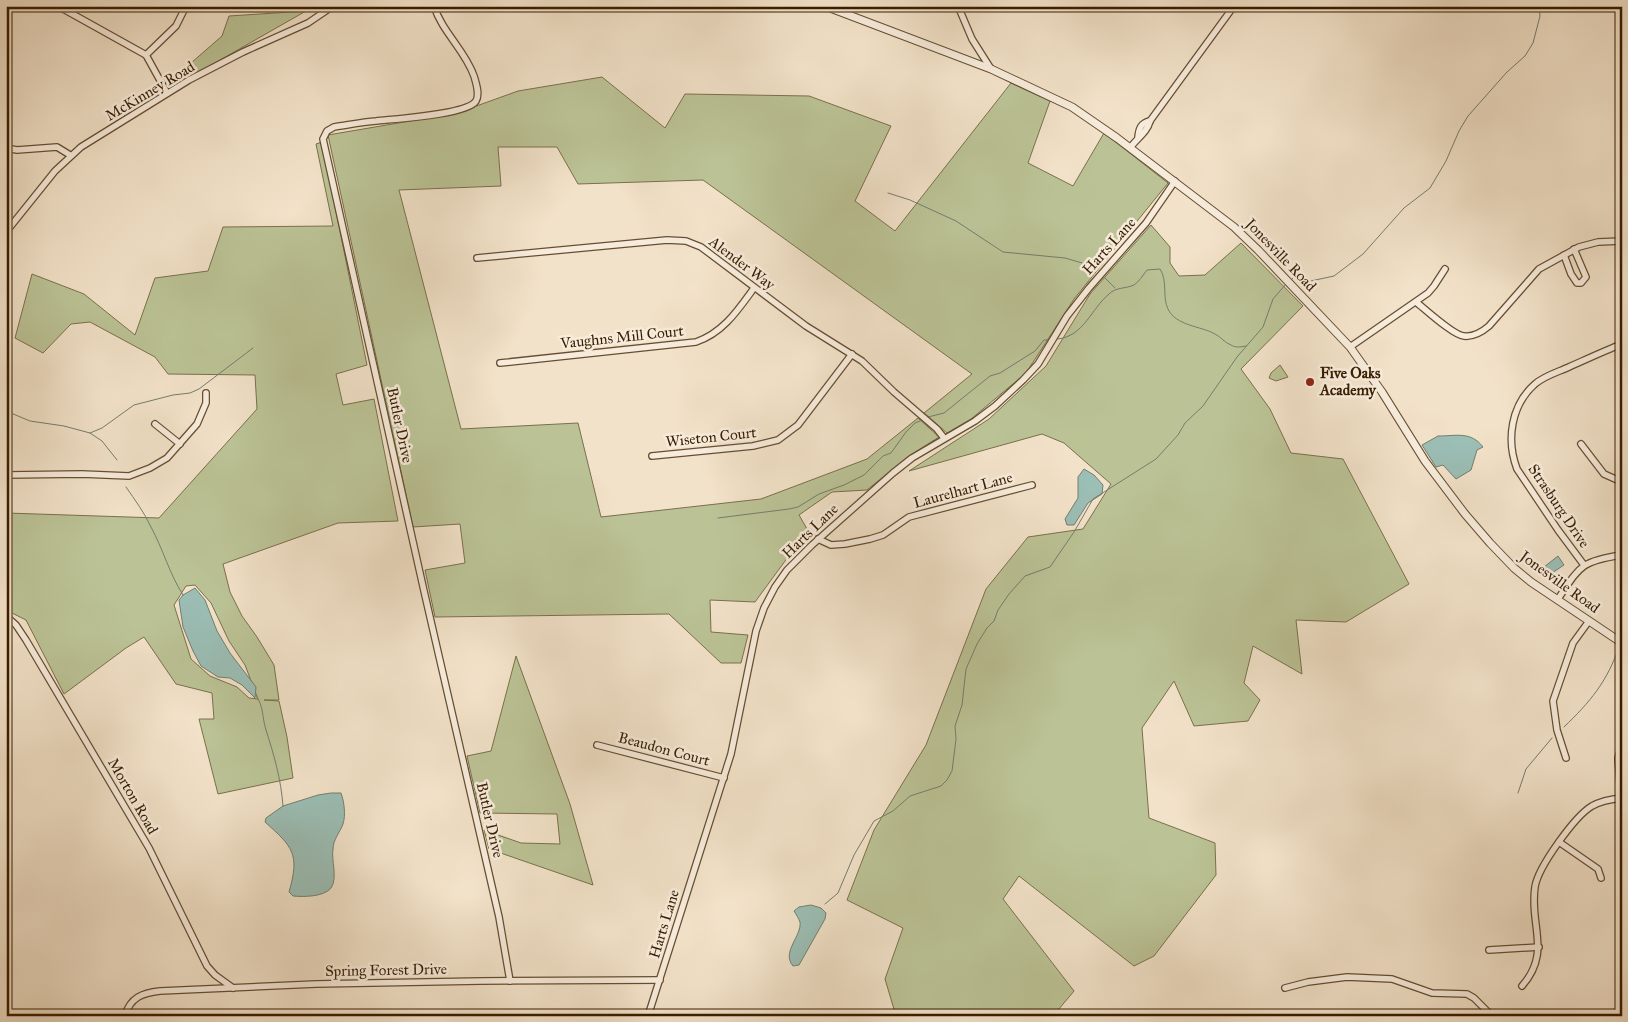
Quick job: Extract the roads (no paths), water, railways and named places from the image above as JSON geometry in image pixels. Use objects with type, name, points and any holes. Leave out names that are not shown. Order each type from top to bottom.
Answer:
[{"type":"street","points":[[58,6],[146,55],[168,93]]},
{"type":"street","name":"McKinney Road","points":[[6,232],[54,171],[70,155],[168,93],[243,52],[308,23],[334,6]]},
{"type":"street","name":"Butler Drive","points":[[434,6],[440,19],[470,66],[477,86],[475,102],[464,109],[428,116],[334,127],[327,131],[323,139],[499,917],[510,981]]},
{"type":"street","name":"Jonesville Road","points":[[826,6],[991,69],[1072,107],[1175,181],[1234,227],[1350,347],[1382,392],[1425,461],[1465,514],[1490,543],[1514,568],[1532,582],[1622,643]]},
{"type":"street","points":[[958,6],[972,39],[991,69]]},
{"type":"street","points":[[1130,148],[1138,137],[1148,129],[1150,121],[1234,6]]},
{"type":"street","points":[[146,55],[176,26],[184,10]]},
{"type":"street","points":[[6,148],[17,150],[57,147],[70,155]]},
{"type":"street","name":"Harts Lane","points":[[648,1016],[724,778],[736,734],[752,646],[760,617],[781,578],[818,539],[893,473],[912,458],[986,413],[1032,370],[1078,302],[1100,274],[1146,223],[1175,181]]},
{"type":"street","name":"Alender Way","points":[[477,258],[667,240],[690,242],[701,247],[806,326],[852,354],[937,429],[944,438]]},
{"type":"street","points":[[1416,302],[1456,333],[1464,336],[1481,333],[1539,269],[1574,249],[1598,242],[1622,241]]},
{"type":"street","points":[[1564,255],[1571,274],[1577,283],[1581,283],[1586,277],[1574,249]]},
{"type":"street","points":[[1350,347],[1416,302],[1434,286],[1445,269]]},
{"type":"street","name":"Vaughns Mill Court","points":[[500,362],[696,342],[722,328],[754,288]]},
{"type":"street","name":"Strasburg Drive","points":[[1584,565],[1517,469],[1513,458],[1511,431],[1522,400],[1535,384],[1622,344]]},
{"type":"street","name":"Wiseton Court","points":[[652,456],[753,446],[778,440],[798,425],[852,354]]},
{"type":"street","points":[[6,475],[82,474],[129,476],[150,468],[167,458],[196,424],[204,410],[206,393]]},
{"type":"street","points":[[154,424],[180,444]]},
{"type":"street","points":[[1581,444],[1604,474],[1622,482]]},
{"type":"street","name":"Laurelhart Lane","points":[[818,539],[831,545],[870,540],[883,535],[909,517],[1032,485]]},
{"type":"street","name":"Strasburg Drive","points":[[1558,599],[1573,576],[1584,565],[1601,558],[1622,555]]},
{"type":"street","name":"Morton Road","points":[[6,616],[16,625],[26,640],[149,848],[207,966],[215,975],[234,988]]},
{"type":"street","points":[[1566,758],[1558,730],[1553,701],[1573,643],[1589,620]]},
{"type":"street","points":[[1522,986],[1534,971],[1538,957],[1534,903],[1535,885],[1542,868],[1577,818],[1599,802],[1621,798],[1618,758],[1622,744]]},
{"type":"street","name":"Beaudon Court","points":[[597,745],[724,778]]},
{"type":"street","points":[[1560,842],[1598,869],[1601,878]]},
{"type":"street","points":[[1488,950],[1538,947]]},
{"type":"street","points":[[1284,988],[1308,982],[1347,977],[1392,979],[1432,992],[1467,994],[1474,998],[1492,1016]]},
{"type":"street","name":"Spring Forest Drive","points":[[125,1016],[131,1002],[142,994],[160,991],[316,984],[660,980]]},
{"type":"street","points":[[1604,1016],[1622,1012]]},
{"type":"water","points":[[1438,436],[1468,436],[1483,447],[1477,450],[1471,470],[1456,479],[1443,465],[1436,467],[1422,445]]},
{"type":"water","points":[[1084,469],[1094,475],[1103,485],[1102,494],[1088,503],[1074,525],[1067,525],[1065,519],[1078,498],[1078,477]]},
{"type":"water","points":[[1558,556],[1564,565],[1549,575],[1544,567]]},
{"type":"water","points":[[195,588],[205,600],[217,631],[230,653],[256,687],[255,698],[242,685],[230,678],[218,677],[201,666],[183,627],[179,600],[183,595]]},
{"type":"water","points":[[331,793],[341,793],[344,804],[343,824],[333,846],[333,884],[328,891],[319,895],[293,896],[289,892],[294,869],[292,852],[282,838],[265,822],[266,818],[283,806]]},
{"type":"water","points":[[811,905],[821,908],[826,913],[825,919],[799,965],[793,966],[789,955],[800,927],[800,922],[794,911],[799,907]]},
{"type":"waterway","points":[[1291,280],[1294,277],[1306,282],[1334,276],[1363,254],[1404,208],[1430,188],[1446,161],[1468,116],[1507,72],[1525,56],[1533,43],[1540,16],[1539,6]]},
{"type":"waterway","points":[[888,193],[910,200],[956,221],[1003,252],[1065,258],[1089,265],[1096,271]]},
{"type":"waterway","points":[[1058,339],[1067,337],[1081,327],[1112,292],[1134,285],[1147,270],[1160,269],[1164,279],[1166,304],[1172,315],[1183,322],[1215,334],[1233,346],[1246,346]]},
{"type":"waterway","points":[[1103,276],[1115,288]]},
{"type":"waterway","points":[[825,904],[838,893],[854,855],[874,821],[893,811],[910,796],[941,786],[947,780],[952,771],[956,739],[955,726],[962,705],[966,669],[977,644],[994,621],[998,610],[1009,594],[1025,576],[1050,567],[1074,532],[1093,499],[1156,459],[1178,435],[1185,423],[1203,406],[1237,357],[1263,327],[1273,299],[1286,284]]},
{"type":"waterway","points":[[928,417],[944,413],[990,376],[1000,373],[1035,351],[1044,340],[1048,340]]},
{"type":"waterway","points":[[90,433],[102,428],[134,405],[173,395],[190,393],[199,389],[253,348]]},
{"type":"waterway","points":[[6,411],[30,421],[64,426],[90,433],[102,441],[117,460]]},
{"type":"waterway","points":[[718,518],[798,507],[819,494],[844,485],[864,475],[883,456],[891,453],[906,432],[915,423],[920,421]]},
{"type":"waterway","points":[[126,487],[148,522],[183,595]]},
{"type":"waterway","points":[[1564,727],[1597,691],[1609,671],[1619,647]]},
{"type":"waterway","points":[[256,696],[262,708],[265,726],[277,767],[283,806]]},
{"type":"waterway","points":[[1518,793],[1526,769],[1552,738]]},
{"type":"place","name":"Five Oaks Academy","points":[[1310,382]]}]
